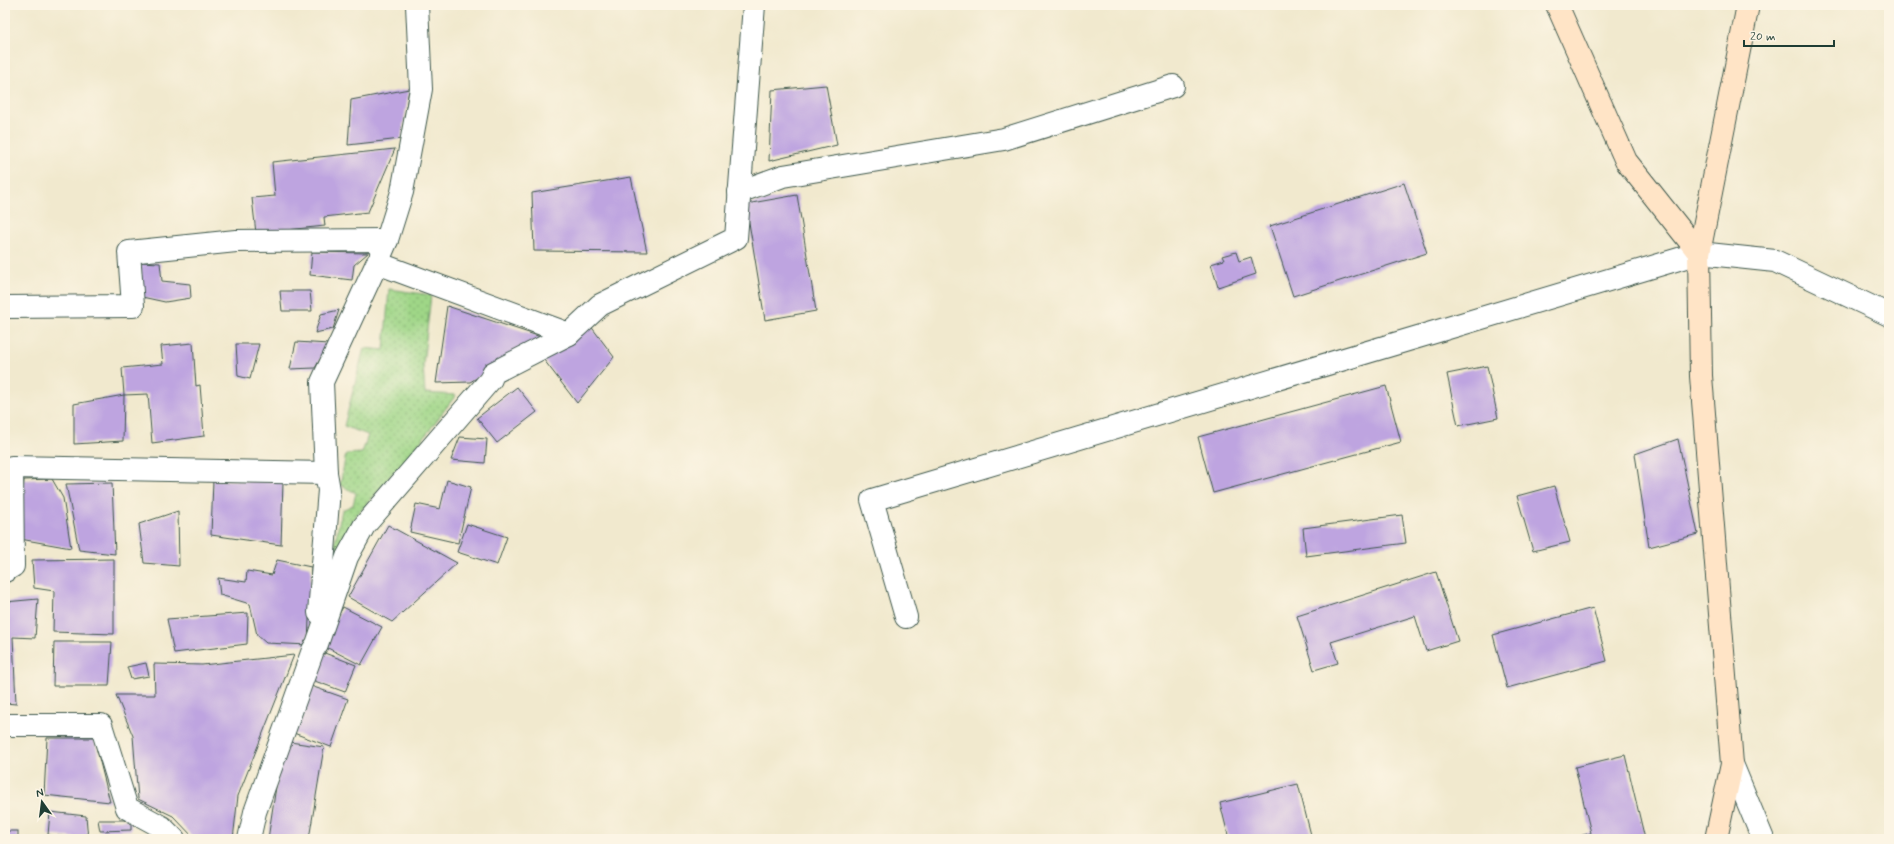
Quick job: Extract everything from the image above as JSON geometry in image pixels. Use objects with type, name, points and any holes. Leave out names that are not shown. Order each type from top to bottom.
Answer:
[{"type":"main road","points":[[1557,5],[1626,161],[1699,253]]},
{"type":"main road","points":[[1716,839],[1732,764],[1701,376],[1699,253],[1748,5]]},
{"type":"street","points":[[249,839],[255,812],[313,650],[319,612],[329,490],[326,474],[322,382],[387,240],[402,192],[421,89],[417,5]]},
{"type":"street","points":[[313,650],[317,644],[347,557],[364,526],[491,379],[493,374],[569,334],[600,305],[736,238],[754,5]]},
{"type":"street","points":[[739,192],[783,176],[1004,139],[1172,86]]},
{"type":"street","points":[[5,307],[133,306],[129,252],[236,241],[387,240]]},
{"type":"street","points":[[906,617],[872,500],[1699,253],[1775,261],[1889,315]]},
{"type":"street","points":[[376,263],[569,334]]},
{"type":"street","points":[[5,571],[13,566],[12,467],[326,474]]},
{"type":"street","points":[[5,725],[101,725],[127,808],[162,827],[174,839]]},
{"type":"street","points":[[1732,764],[1763,839]]},
{"type":"green space","points":[[389,289],[431,295],[423,365],[425,393],[456,395],[410,456],[390,476],[355,517],[334,565],[334,546],[342,510],[353,505],[356,493],[340,485],[346,454],[362,453],[368,435],[344,426],[364,348],[384,350]]},
{"type":"building","points":[[826,85],[837,145],[769,161],[772,90]]},
{"type":"building","points":[[409,89],[401,139],[348,145],[351,100]]},
{"type":"building","points":[[395,149],[368,212],[324,217],[325,226],[256,233],[252,198],[275,196],[272,162]]},
{"type":"building","points":[[631,177],[647,252],[534,251],[532,193]]},
{"type":"building","points":[[1404,183],[1427,253],[1293,296],[1270,226]]},
{"type":"building","points":[[797,195],[816,311],[765,320],[746,204]]},
{"type":"building","points":[[312,252],[368,253],[354,265],[352,280],[310,275]]},
{"type":"building","points":[[1236,252],[1239,261],[1251,257],[1256,274],[1218,287],[1211,264],[1224,260],[1222,256]]},
{"type":"building","points":[[140,262],[160,263],[162,281],[190,284],[191,298],[165,302],[142,297]]},
{"type":"building","points":[[280,291],[310,291],[312,311],[282,311]]},
{"type":"building","points":[[447,306],[544,338],[470,382],[436,383]]},
{"type":"building","points":[[339,310],[333,329],[315,333],[321,314]]},
{"type":"building","points":[[590,325],[614,357],[577,403],[544,360]]},
{"type":"building","points":[[296,342],[329,344],[315,368],[290,369]]},
{"type":"building","points":[[193,343],[196,386],[200,385],[204,436],[152,443],[148,394],[124,395],[122,368],[163,364],[161,346]]},
{"type":"building","points":[[236,344],[259,344],[250,379],[238,376]]},
{"type":"building","points":[[1487,366],[1498,418],[1458,426],[1447,374]]},
{"type":"building","points":[[1386,386],[1401,442],[1213,493],[1198,437]]},
{"type":"building","points":[[517,387],[537,412],[497,443],[477,418]]},
{"type":"building","points":[[124,395],[123,441],[74,444],[74,404]]},
{"type":"building","points":[[460,437],[487,439],[485,463],[451,460]]},
{"type":"building","points":[[1678,439],[1698,534],[1649,547],[1635,454]]},
{"type":"building","points":[[52,479],[63,498],[71,548],[20,539],[24,480]]},
{"type":"building","points":[[213,480],[283,482],[281,545],[211,535]]},
{"type":"building","points":[[447,480],[471,487],[458,543],[410,532],[416,504],[440,509]]},
{"type":"building","points":[[112,483],[115,554],[79,550],[66,484]]},
{"type":"building","points":[[1554,486],[1570,542],[1533,551],[1517,496]]},
{"type":"building","points":[[178,511],[179,566],[144,563],[139,524]]},
{"type":"building","points":[[1402,515],[1406,543],[1306,556],[1303,528]]},
{"type":"building","points":[[467,524],[507,537],[497,565],[457,552]]},
{"type":"building","points":[[388,525],[457,563],[392,622],[348,597]]},
{"type":"building","points":[[114,559],[114,634],[53,632],[54,591],[34,588],[32,560]]},
{"type":"building","points":[[277,560],[311,567],[308,645],[266,643],[257,635],[250,604],[220,595],[218,578],[246,582],[247,571],[272,575]]},
{"type":"building","points":[[1436,572],[1458,641],[1426,651],[1415,616],[1331,642],[1338,663],[1314,670],[1297,616]]},
{"type":"building","points":[[38,599],[35,638],[13,637],[16,704],[5,703],[5,602]]},
{"type":"building","points":[[343,607],[382,627],[361,665],[322,645]]},
{"type":"building","points":[[1593,608],[1607,661],[1507,688],[1493,635]]},
{"type":"building","points":[[248,613],[247,644],[174,653],[167,619]]},
{"type":"building","points":[[54,642],[112,642],[109,686],[53,686]]},
{"type":"building","points":[[322,652],[356,665],[345,692],[312,680]]},
{"type":"building","points":[[294,655],[238,796],[233,839],[195,839],[173,816],[138,799],[133,736],[116,695],[155,695],[154,664],[202,665]]},
{"type":"building","points":[[146,663],[149,676],[131,679],[127,667]]},
{"type":"building","points":[[308,685],[348,699],[331,747],[291,732]]},
{"type":"building","points":[[47,738],[94,738],[110,802],[44,795]]},
{"type":"building","points":[[283,741],[324,747],[309,839],[268,839]]},
{"type":"building","points":[[1625,755],[1645,839],[1568,839],[1591,833],[1575,767]]},
{"type":"building","points":[[1298,784],[1312,839],[1229,839],[1220,803]]},
{"type":"building","points":[[50,812],[86,816],[88,839],[48,835]]},
{"type":"building","points":[[98,820],[131,820],[131,830],[100,831]]},
{"type":"building","points":[[5,831],[18,831],[18,839],[5,839]]}]
